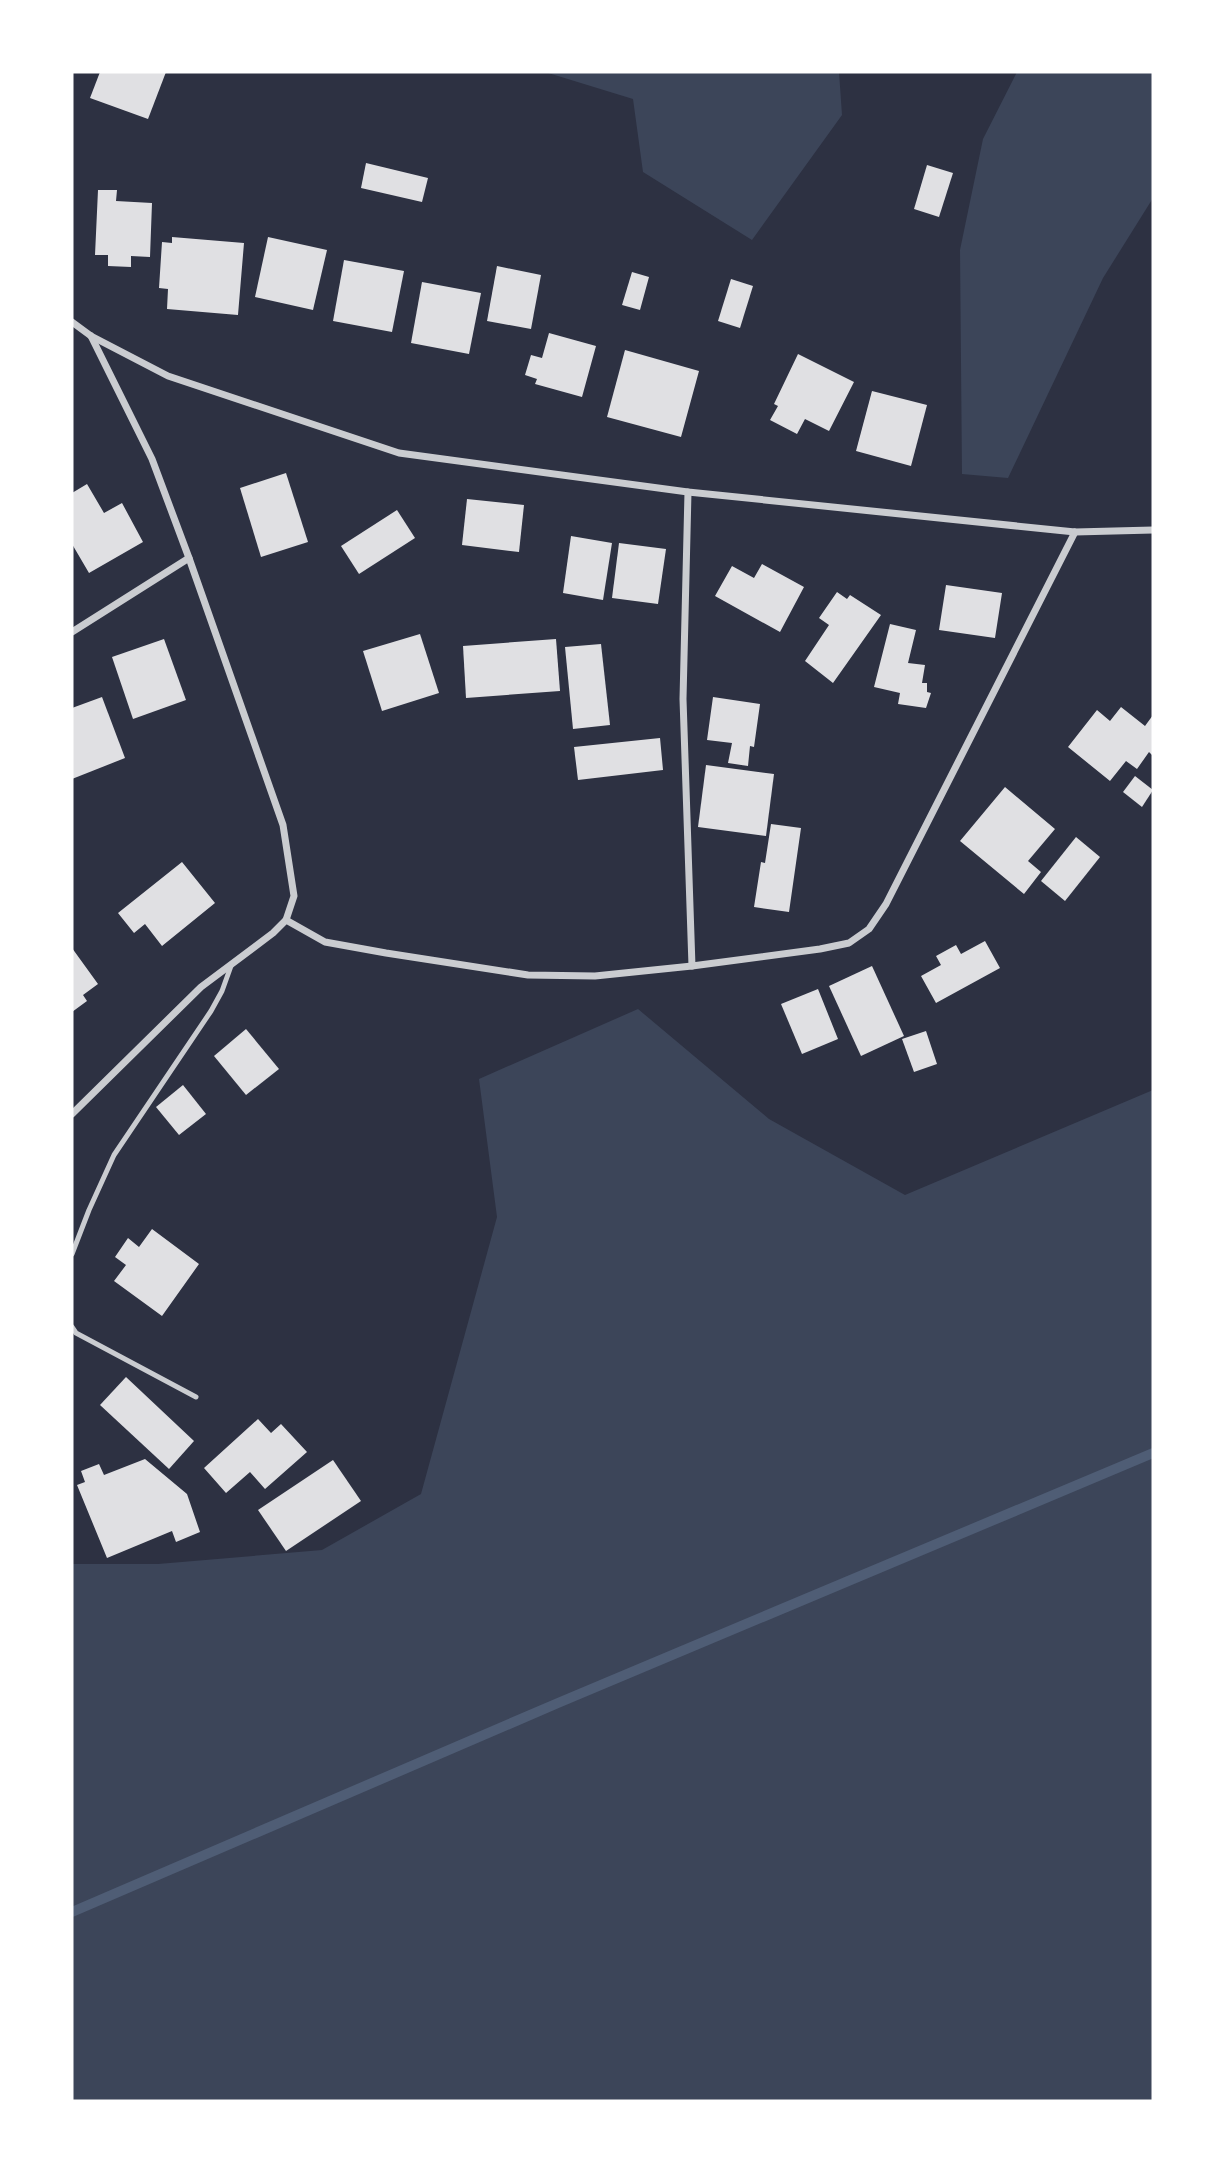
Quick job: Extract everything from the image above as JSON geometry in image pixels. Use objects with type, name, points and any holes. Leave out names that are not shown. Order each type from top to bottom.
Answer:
[{"type":"street","points":[[72,322],[91,336],[168,376],[399,453],[688,492],[1075,532],[1153,530]]},
{"type":"street","points":[[72,1114],[201,987],[273,933],[286,920],[294,896],[283,825],[189,558],[152,459],[91,336]]},
{"type":"street","points":[[688,492],[683,699],[692,966]]},
{"type":"street","points":[[286,920],[325,942],[528,975],[595,975],[692,966],[849,943],[869,929],[886,904],[1075,532]]},
{"type":"street","points":[[72,632],[189,558]]},
{"type":"lane","points":[[72,1254],[114,1156],[211,1011],[232,962]]},
{"type":"lane","points":[[72,1327],[76,1333],[196,1397]]},
{"type":"shaded area","points":[[545,72],[839,72],[842,115],[752,240],[643,172],[633,99]]},
{"type":"shaded area","points":[[1017,72],[1153,72],[1153,198],[1103,278],[1008,478],[962,474],[960,250],[983,139]]},
{"type":"shaded area","points":[[638,1009],[769,1119],[905,1195],[1153,1090],[1153,2101],[72,2101],[72,1564],[158,1564],[322,1550],[421,1494],[497,1217],[479,1079]]},
{"type":"building","points":[[100,72],[166,72],[148,119],[90,98]]},
{"type":"building","points":[[366,163],[428,178],[422,202],[361,188]]},
{"type":"building","points":[[927,165],[953,173],[939,217],[914,209]]},
{"type":"building","points":[[98,190],[117,190],[116,201],[152,203],[150,257],[131,256],[131,267],[108,266],[108,255],[95,255]]},
{"type":"building","points":[[172,237],[244,243],[238,315],[167,309],[168,289],[159,288],[162,242],[172,243]]},
{"type":"building","points":[[268,237],[327,250],[313,310],[255,297]]},
{"type":"building","points":[[344,260],[404,271],[392,332],[333,321]]},
{"type":"building","points":[[497,266],[541,275],[531,329],[487,321]]},
{"type":"building","points":[[632,272],[649,277],[640,310],[622,305]]},
{"type":"building","points":[[731,279],[753,286],[740,328],[718,321]]},
{"type":"building","points":[[422,282],[481,293],[469,354],[411,343]]},
{"type":"building","points":[[549,333],[596,346],[582,397],[535,384],[537,379],[525,375],[531,355],[542,358]]},
{"type":"building","points":[[625,350],[699,371],[681,437],[607,417]]},
{"type":"building","points":[[798,354],[854,382],[829,431],[805,419],[797,434],[770,420],[778,406],[774,404]]},
{"type":"building","points":[[872,391],[927,405],[911,466],[856,451]]},
{"type":"building","points":[[286,473],[308,542],[261,557],[240,488]]},
{"type":"building","points":[[87,484],[104,513],[122,503],[143,542],[89,573],[72,544],[72,493]]},
{"type":"building","points":[[467,499],[524,505],[519,552],[462,545]]},
{"type":"building","points":[[397,510],[415,538],[359,574],[341,546]]},
{"type":"building","points":[[571,536],[612,543],[603,600],[563,593]]},
{"type":"building","points":[[619,543],[666,549],[658,604],[612,598]]},
{"type":"building","points":[[762,564],[804,587],[780,632],[715,596],[732,566],[754,578]]},
{"type":"building","points":[[946,585],[1002,593],[995,638],[939,630]]},
{"type":"building","points":[[837,592],[847,599],[850,595],[881,615],[833,683],[805,661],[829,625],[819,618]]},
{"type":"building","points":[[890,624],[916,630],[908,663],[925,665],[922,683],[927,683],[927,692],[931,693],[926,708],[898,704],[900,693],[874,687]]},
{"type":"building","points":[[420,634],[439,693],[382,711],[363,651]]},
{"type":"building","points":[[164,639],[186,700],[133,719],[112,657]]},
{"type":"building","points":[[556,639],[560,691],[466,698],[463,646]]},
{"type":"building","points":[[601,644],[610,725],[573,729],[565,647]]},
{"type":"building","points":[[102,697],[125,758],[72,779],[72,708]]},
{"type":"building","points":[[713,697],[760,704],[754,747],[750,746],[748,766],[728,763],[732,743],[707,740]]},
{"type":"building","points":[[1121,707],[1145,726],[1153,715],[1153,756],[1149,752],[1137,769],[1126,761],[1110,781],[1068,747],[1097,710],[1110,721]]},
{"type":"building","points":[[660,738],[663,770],[578,780],[574,747]]},
{"type":"building","points":[[706,765],[774,774],[766,836],[698,827]]},
{"type":"building","points":[[1135,776],[1153,790],[1142,807],[1123,792]]},
{"type":"building","points":[[1005,787],[1055,829],[1028,861],[1041,872],[1024,894],[960,841]]},
{"type":"building","points":[[771,824],[801,828],[789,912],[754,907],[761,862],[765,863]]},
{"type":"building","points":[[1076,837],[1100,857],[1065,901],[1041,881]]},
{"type":"building","points":[[182,862],[215,903],[162,946],[145,924],[134,933],[118,913]]},
{"type":"building","points":[[985,941],[1000,968],[936,1003],[921,976],[941,965],[936,956],[956,945],[961,954]]},
{"type":"building","points":[[72,948],[98,984],[83,995],[87,1001],[72,1012]]},
{"type":"building","points":[[872,966],[904,1036],[861,1056],[829,986]]},
{"type":"building","points":[[818,989],[838,1039],[802,1054],[781,1004]]},
{"type":"building","points":[[246,1029],[279,1069],[246,1095],[214,1056]]},
{"type":"building","points":[[926,1031],[937,1064],[914,1072],[902,1039]]},
{"type":"building","points":[[183,1085],[206,1114],[179,1135],[156,1107]]},
{"type":"building","points":[[152,1229],[199,1264],[162,1316],[114,1281],[126,1265],[115,1257],[128,1238],[139,1247]]},
{"type":"building","points":[[126,1377],[194,1441],[169,1469],[100,1405]]},
{"type":"building","points":[[258,1419],[271,1433],[281,1424],[307,1452],[265,1489],[250,1472],[226,1493],[204,1468]]},
{"type":"building","points":[[145,1459],[187,1494],[200,1532],[176,1542],[172,1531],[107,1558],[77,1485],[85,1482],[81,1471],[99,1464],[104,1475]]},
{"type":"building","points":[[333,1460],[361,1501],[286,1551],[258,1510]]},
{"type":"waterway","points":[[72,1912],[558,1703],[1153,1453]]}]
